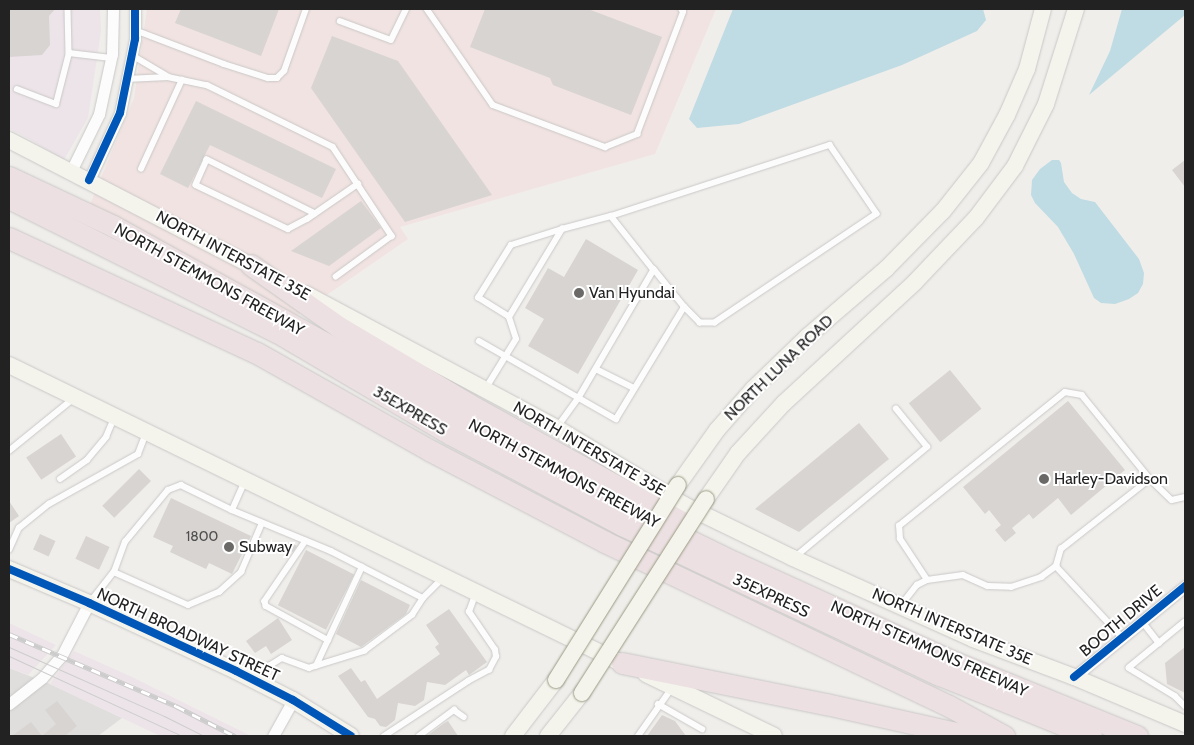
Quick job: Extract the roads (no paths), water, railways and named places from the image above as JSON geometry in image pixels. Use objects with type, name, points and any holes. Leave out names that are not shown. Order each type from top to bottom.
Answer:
[{"type":"highway","name":"NORTH STEMMONS FREEWAY","points":[[9,177],[113,226],[631,512],[736,563],[952,660],[1136,736]]},
{"type":"highway","name":"35EXPRESS","points":[[9,198],[277,332],[452,435],[622,525],[940,675],[1091,736]]},
{"type":"highway","points":[[9,238],[257,353],[431,451],[605,542],[949,706],[1004,736]]},
{"type":"highway","points":[[251,265],[339,327],[487,414],[701,532],[736,563]]},
{"type":"highway","points":[[622,663],[826,704],[969,736]]},
{"type":"main road","name":"NORTH LUNA ROAD","points":[[513,736],[556,680],[678,485],[717,430],[753,389],[892,262],[943,211],[981,163],[1007,115],[1027,69],[1043,9]]},
{"type":"main road","name":"NORTH LUNA ROAD","points":[[548,736],[582,693],[706,499],[738,453],[784,403],[915,282],[976,218],[1015,166],[1046,104],[1076,9]]},
{"type":"main road","name":"NORTH INTERSTATE 35E","points":[[9,140],[90,180],[486,389],[557,428],[684,505],[793,558],[973,639],[1074,677],[1185,724]]},
{"type":"main road","points":[[9,365],[476,591],[548,629],[673,686],[763,734]]},
{"type":"main road","name":"NORTH BROADWAY STREET","points":[[9,569],[89,603],[259,683],[293,700],[351,736]]},
{"type":"street","points":[[71,171],[99,114],[111,58],[113,9]]},
{"type":"street","points":[[90,180],[120,113],[135,30],[135,9]]},
{"type":"street","name":"BOOTH DRIVE","points":[[1074,677],[1185,586]]},
{"type":"street","points":[[9,704],[42,678],[62,655],[89,603]]},
{"type":"street","points":[[273,736],[293,700]]},
{"type":"lane","points":[[18,89],[56,104],[69,53],[68,9]]},
{"type":"lane","points":[[135,30],[224,64],[268,78],[277,78],[284,71],[306,9]]},
{"type":"lane","points":[[340,21],[391,40],[406,9]]},
{"type":"lane","points":[[427,9],[493,105],[606,147],[637,134],[683,12],[681,9]]},
{"type":"lane","points":[[69,53],[111,58]]},
{"type":"lane","points":[[131,55],[168,78]]},
{"type":"lane","points":[[126,79],[168,78],[207,85],[333,147],[392,236],[336,278]]},
{"type":"lane","points":[[141,168],[182,80]]},
{"type":"lane","points":[[486,389],[516,339],[509,317],[478,298],[511,245],[611,216],[830,145],[877,214],[715,323],[700,323],[684,307],[611,216]]},
{"type":"lane","points":[[315,214],[207,160],[196,185],[288,230],[315,214],[358,184]]},
{"type":"lane","points":[[509,317],[562,229]]},
{"type":"lane","points":[[557,428],[579,398],[654,270]]},
{"type":"lane","points":[[479,341],[616,419],[684,307]]},
{"type":"lane","points":[[596,369],[634,388]]},
{"type":"lane","points":[[927,580],[900,539],[899,526],[1065,392],[1082,395],[1150,479],[1172,500],[1185,497]]},
{"type":"lane","points":[[9,451],[76,398]]},
{"type":"lane","points":[[793,558],[927,447],[896,409]]},
{"type":"lane","points":[[60,479],[87,460],[106,437],[115,416]]},
{"type":"lane","points":[[9,550],[19,528],[49,504],[138,454],[146,431]]},
{"type":"lane","points":[[232,510],[246,479]]},
{"type":"lane","points":[[902,606],[917,585],[927,580],[963,575],[988,586],[1011,586],[1041,576],[1056,566],[1061,549],[1150,479]]},
{"type":"lane","points":[[89,603],[114,572],[126,542],[168,490],[181,485],[232,510],[362,567],[423,598]]},
{"type":"lane","points":[[114,572],[188,605],[219,592],[241,572],[262,523]]},
{"type":"lane","points":[[306,541],[265,601],[266,606],[328,640]]},
{"type":"lane","points":[[1056,566],[1122,637]]},
{"type":"lane","points":[[316,666],[362,567]]},
{"type":"lane","points":[[259,683],[269,666],[282,658],[308,668],[364,651],[412,615],[423,598],[444,577]]},
{"type":"lane","points":[[384,736],[489,670],[496,657],[495,650],[469,612],[476,591]]},
{"type":"lane","points":[[1142,621],[1159,643]]},
{"type":"lane","points":[[1185,622],[1129,668],[1175,696],[1185,706]]},
{"type":"lane","points":[[638,736],[658,704],[673,686]]},
{"type":"lane","points":[[658,704],[702,729]]},
{"type":"lane","points":[[419,736],[454,710],[464,717]]},
{"type":"water","points":[[733,9],[983,9],[986,20],[977,31],[902,65],[739,124],[697,128],[689,119]]},
{"type":"water","points":[[1122,9],[1185,9],[1185,15],[1089,95],[1110,51]]},
{"type":"water","points":[[1052,160],[1059,160],[1061,163],[1064,182],[1072,193],[1081,199],[1095,202],[1139,259],[1144,273],[1143,284],[1138,293],[1129,299],[1115,304],[1101,303],[1094,298],[1074,254],[1058,227],[1035,203],[1031,195],[1032,180],[1040,169]]},
{"type":"tram line","points":[[9,647],[164,716],[204,736]]},
{"type":"tram line","points":[[9,656],[182,736]]},
{"type":"railway","points":[[9,634],[176,706],[235,736]]},
{"type":"place","name":"Van Hyundai","points":[[579,293]]},
{"type":"place","name":"Harley-Davidson","points":[[1044,479]]},
{"type":"place","name":"Subway","points":[[229,547]]}]
